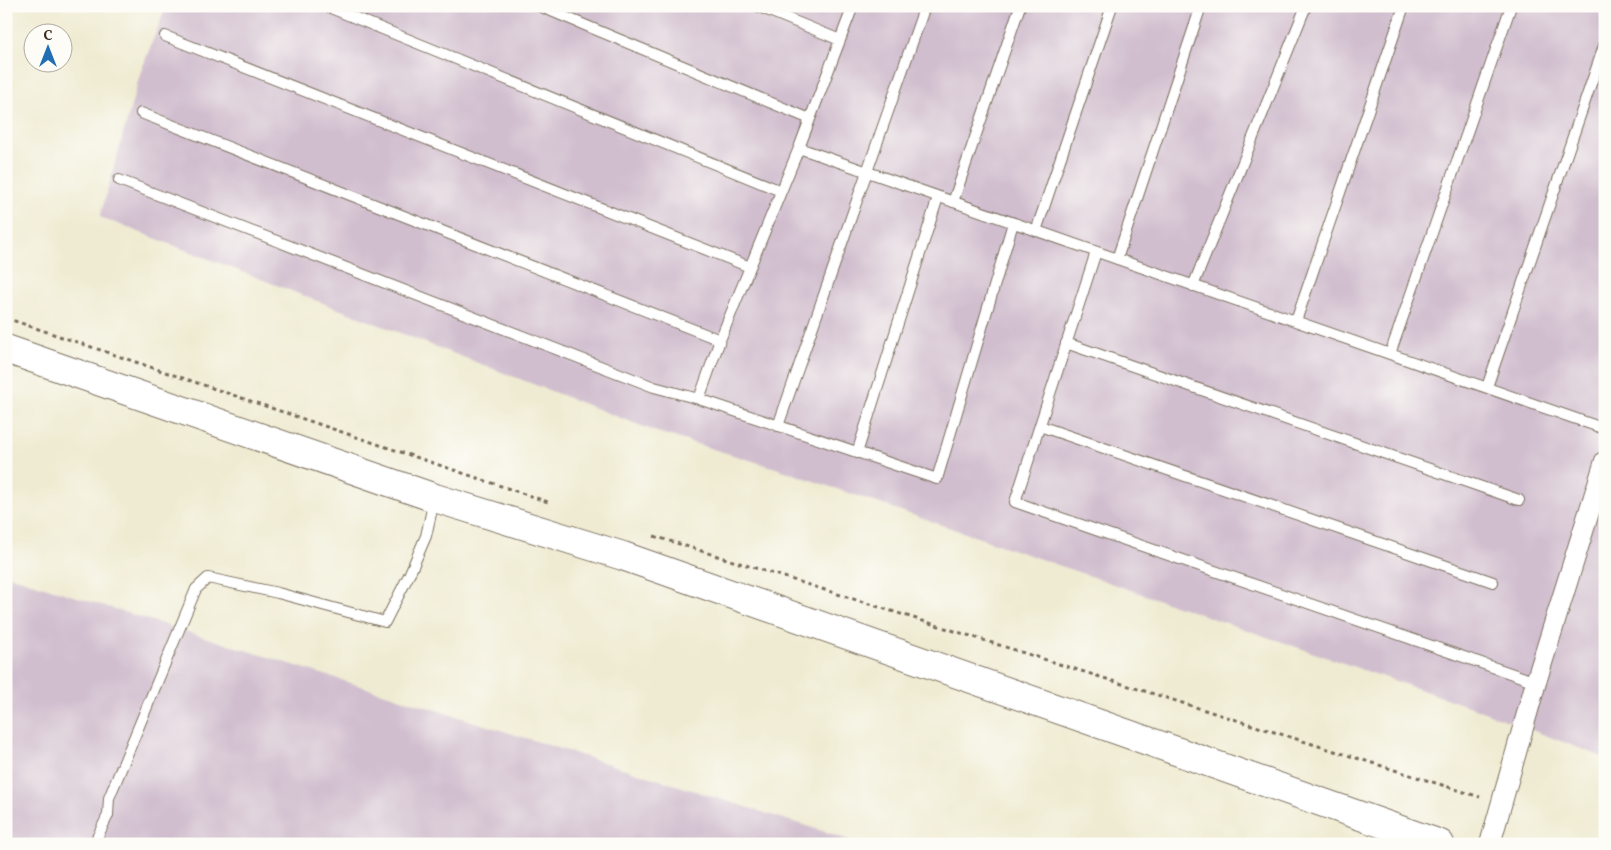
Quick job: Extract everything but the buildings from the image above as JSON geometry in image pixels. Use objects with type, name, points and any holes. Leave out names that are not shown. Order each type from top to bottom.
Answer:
[{"type":"main road","points":[[6,349],[435,498],[624,556],[1437,843]]},
{"type":"street","points":[[1490,844],[1536,682],[1605,461]]},
{"type":"lane","points":[[326,6],[781,191]]},
{"type":"lane","points":[[539,6],[810,119]]},
{"type":"lane","points":[[757,6],[840,40]]},
{"type":"lane","points":[[699,399],[720,340],[799,148],[853,6]]},
{"type":"lane","points":[[778,426],[925,6]]},
{"type":"lane","points":[[953,202],[1020,6]]},
{"type":"lane","points":[[1036,231],[1112,6]]},
{"type":"lane","points":[[1117,259],[1200,6]]},
{"type":"lane","points":[[1193,286],[1306,6]]},
{"type":"lane","points":[[1296,321],[1404,6]]},
{"type":"lane","points":[[1390,354],[1511,6]]},
{"type":"lane","points":[[165,36],[750,267]]},
{"type":"lane","points":[[1487,387],[1605,42]]},
{"type":"lane","points":[[141,113],[720,340]]},
{"type":"lane","points":[[799,148],[1605,428]]},
{"type":"lane","points":[[119,180],[654,387],[699,399],[937,479],[1013,223]]},
{"type":"lane","points":[[857,452],[938,197]]},
{"type":"lane","points":[[1096,252],[1015,502],[1536,682]]},
{"type":"lane","points":[[1066,344],[1519,500]]},
{"type":"lane","points":[[1040,426],[1493,582]]},
{"type":"lane","points":[[94,844],[108,815],[109,798],[196,589],[208,578],[278,593],[385,622],[426,536],[435,498]]},
{"type":"path","points":[[6,318],[557,505]]},
{"type":"path","points":[[652,535],[1502,803]]},
{"type":"shaded area","points":[[166,6],[1605,6],[1605,758],[1471,707],[776,468],[657,432],[100,217],[140,74]]},
{"type":"shaded area","points":[[6,575],[832,834],[860,844],[6,844]]}]
